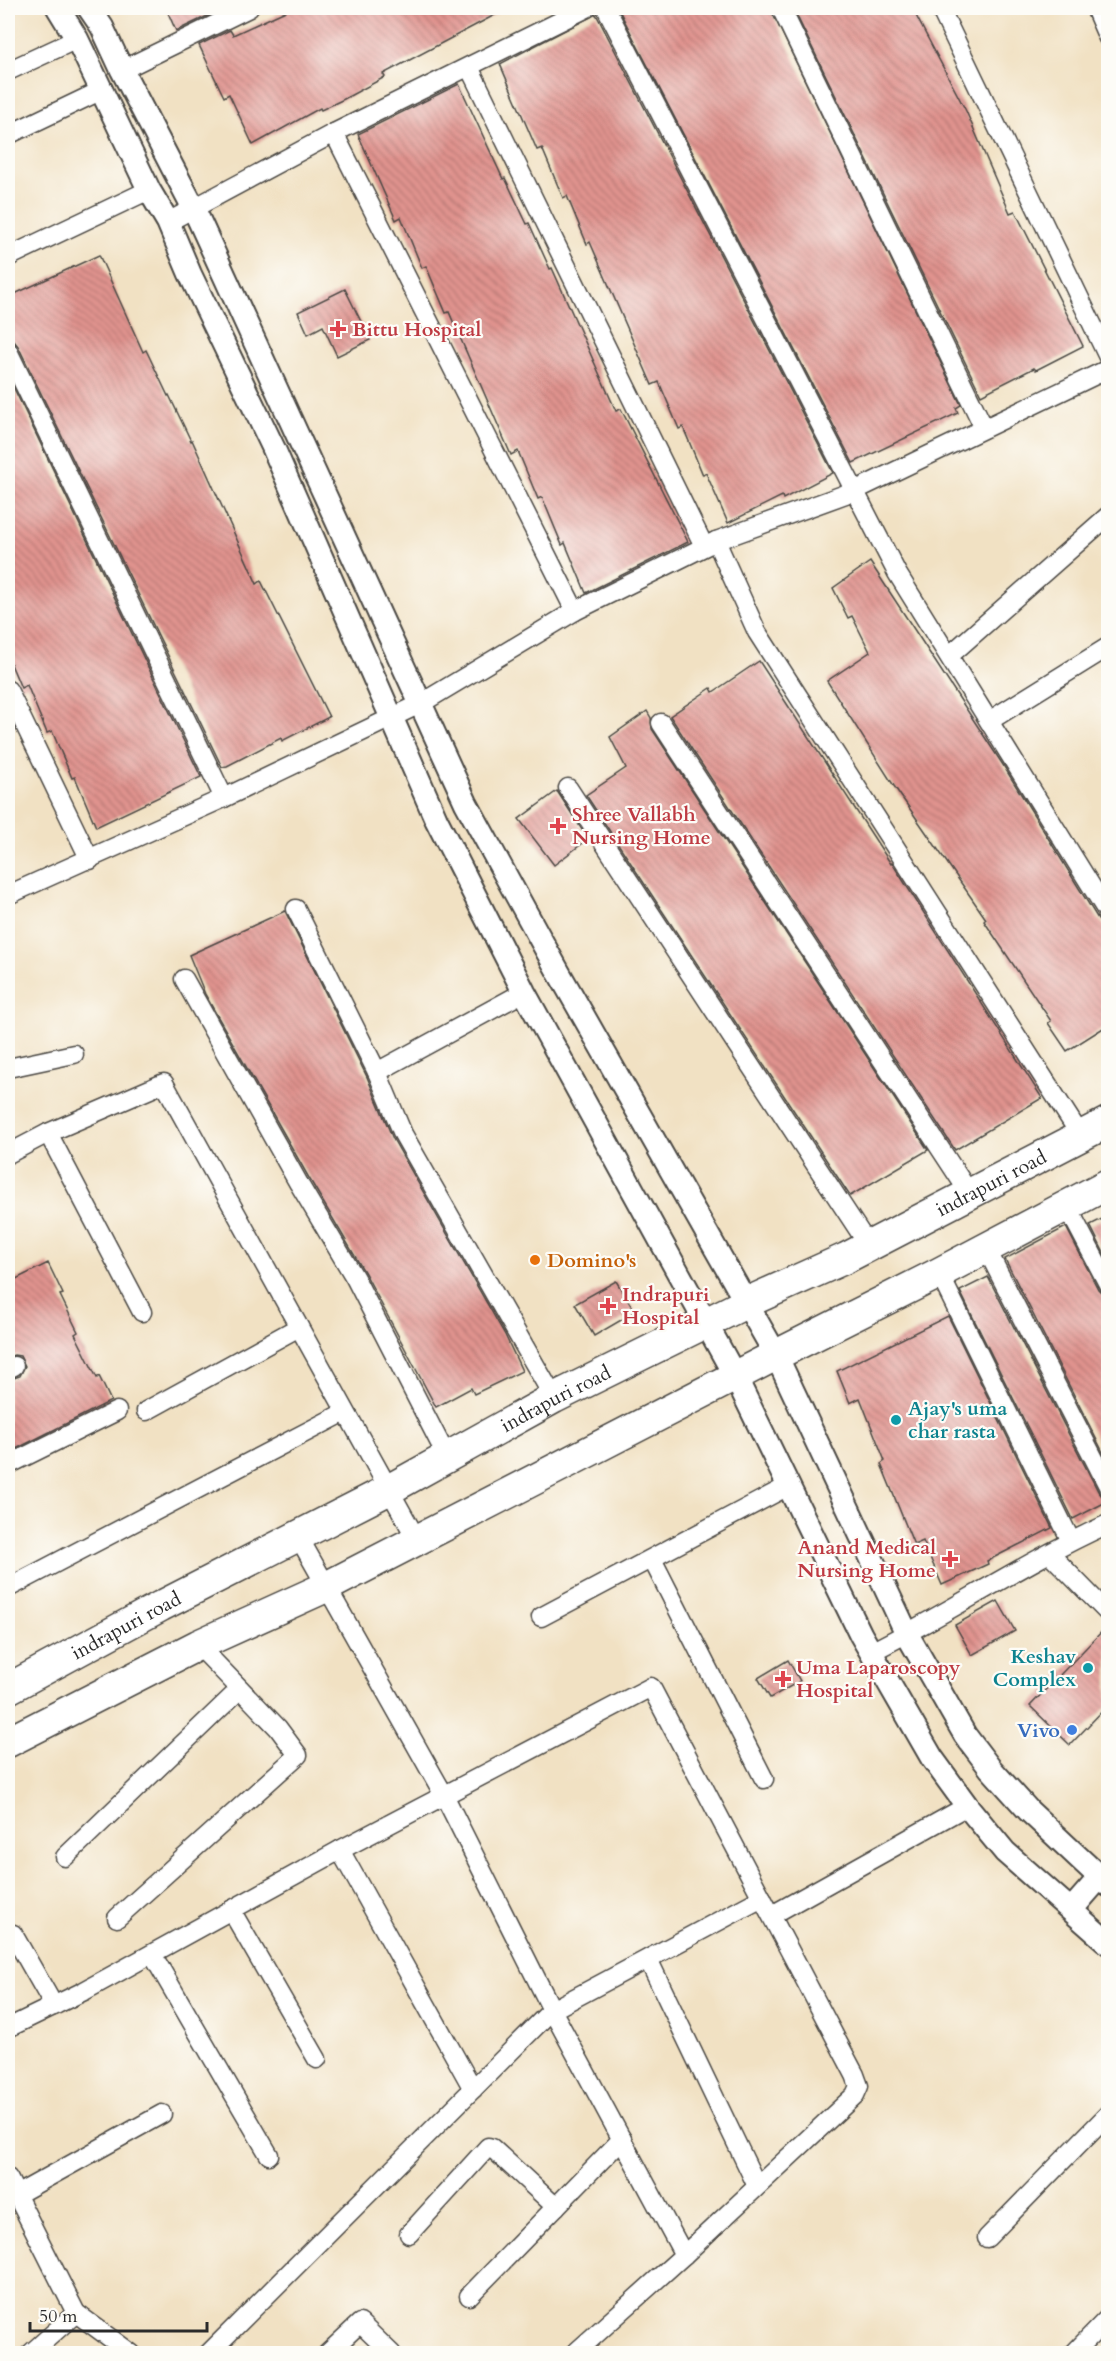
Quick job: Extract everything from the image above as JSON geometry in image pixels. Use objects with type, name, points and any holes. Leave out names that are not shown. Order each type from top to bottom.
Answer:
[{"type":"main road","name":"indrapuri road","points":[[8,1689],[161,1606],[388,1490],[554,1398],[748,1302],[869,1246],[1108,1122]]},
{"type":"main road","points":[[8,1742],[198,1645],[327,1587],[776,1355],[939,1274],[1108,1184]]},
{"type":"street","points":[[58,8],[77,39],[149,190],[168,222],[190,274],[273,447],[436,819],[524,992],[735,1376],[871,1652],[932,1758],[967,1806],[1005,1852],[1108,1943]]},
{"type":"street","points":[[89,8],[102,27],[193,207],[420,704],[477,823],[559,973],[748,1302],[776,1355],[907,1634],[965,1735],[990,1768],[1029,1811],[1104,1881],[1072,1910]]},
{"type":"street","points":[[122,70],[249,8]]},
{"type":"street","points":[[168,222],[334,133],[587,8]]},
{"type":"street","points":[[606,8],[897,573],[1108,913]]},
{"type":"street","points":[[781,8],[984,428]]},
{"type":"street","points":[[940,8],[1108,357]]},
{"type":"street","points":[[1095,8],[1108,38]]},
{"type":"street","points":[[8,71],[77,39]]},
{"type":"street","points":[[469,67],[710,544],[757,632],[1081,1136]]},
{"type":"street","points":[[8,135],[102,90]]},
{"type":"street","points":[[334,133],[575,611]]},
{"type":"street","points":[[8,257],[149,190]]},
{"type":"street","points":[[8,351],[224,798]]},
{"type":"street","points":[[8,896],[224,798],[420,704],[575,611],[710,544],[854,491],[1108,369]]},
{"type":"street","points":[[949,656],[1108,516]]},
{"type":"street","points":[[989,721],[1108,647]]},
{"type":"street","points":[[8,690],[90,860]]},
{"type":"street","points":[[661,723],[970,1194]]},
{"type":"street","points":[[568,788],[869,1246]]},
{"type":"street","points":[[296,909],[378,1072],[403,1134],[554,1398]]},
{"type":"street","points":[[184,980],[298,1184],[355,1278],[447,1457]]},
{"type":"street","points":[[378,1072],[524,992]]},
{"type":"street","points":[[8,1068],[74,1054]]},
{"type":"street","points":[[8,1154],[164,1083],[417,1540]]},
{"type":"street","points":[[48,1134],[142,1312]]},
{"type":"street","points":[[1067,1206],[1108,1284]]},
{"type":"street","points":[[986,1248],[1108,1485]]},
{"type":"street","points":[[939,1274],[1071,1541]]},
{"type":"street","points":[[146,1411],[299,1328]]},
{"type":"street","points":[[8,1465],[117,1411]]},
{"type":"street","points":[[8,1588],[345,1412]]},
{"type":"street","points":[[541,1617],[788,1486]]},
{"type":"street","points":[[871,1652],[1071,1541],[1108,1524]]},
{"type":"street","points":[[298,1536],[444,1795],[552,2010],[684,2255]]},
{"type":"street","points":[[1050,1554],[1108,1613]]},
{"type":"street","points":[[652,1559],[764,1779]]},
{"type":"street","points":[[117,1918],[298,1755],[278,1728],[198,1645]]},
{"type":"street","points":[[8,2028],[54,2006],[340,1850],[651,1687],[772,1915],[859,2086],[855,2095],[574,2354]]},
{"type":"street","points":[[65,1857],[240,1689]]},
{"type":"street","points":[[772,1915],[967,1806]]},
{"type":"street","points":[[340,1850],[473,2089]]},
{"type":"street","points":[[208,2354],[552,2010],[762,1898]]},
{"type":"street","points":[[231,1910],[317,2059]]},
{"type":"street","points":[[13,1934],[54,2006]]},
{"type":"street","points":[[152,1954],[269,2155]]},
{"type":"street","points":[[648,1959],[757,2186]]},
{"type":"street","points":[[16,2195],[162,2114]]},
{"type":"street","points":[[987,2238],[1108,2114]]},
{"type":"street","points":[[469,2296],[621,2139]]},
{"type":"street","points":[[409,2234],[488,2147],[492,2148],[556,2207]]},
{"type":"street","points":[[8,2178],[76,2313],[132,2354]]},
{"type":"street","points":[[30,2354],[76,2313]]},
{"type":"street","points":[[1073,2354],[1108,2318]]},
{"type":"street","points":[[327,2354],[360,2323],[392,2354]]},
{"type":"building","points":[[166,8],[224,8],[176,31]]},
{"type":"building","points":[[292,8],[508,8],[383,74],[385,77],[321,110],[320,108],[253,145],[229,94],[224,97],[199,45],[230,30],[233,35]]},
{"type":"building","points":[[618,8],[770,8],[961,405],[956,408],[958,413],[853,463]]},
{"type":"building","points":[[793,8],[912,8],[966,111],[1010,213],[1015,211],[1083,346],[981,395]]},
{"type":"building","points":[[596,14],[833,473],[783,499],[782,496],[728,523],[706,473],[703,475],[683,427],[679,429],[659,382],[652,385],[590,242],[587,244],[567,196],[563,198],[542,148],[537,150],[500,64]]},
{"type":"building","points":[[459,84],[503,179],[505,178],[527,224],[529,223],[550,269],[552,268],[616,411],[621,409],[688,542],[586,593],[565,543],[562,545],[542,497],[538,499],[518,451],[511,455],[449,312],[446,313],[426,266],[422,268],[401,217],[396,220],[358,134]]},
{"type":"building","points":[[99,255],[143,352],[146,350],[192,440],[257,584],[261,581],[329,717],[282,741],[281,738],[227,766],[222,767],[18,346],[14,341],[8,340],[8,297]]},
{"type":"building","points":[[345,289],[370,340],[337,356],[323,326],[308,334],[298,312]]},
{"type":"building","points":[[8,376],[201,777],[96,827],[52,731],[47,733],[27,685],[21,688],[8,657]]},
{"type":"building","points":[[870,562],[1003,765],[1098,919],[1108,929],[1108,1025],[1067,1051],[1048,1023],[1051,1021],[984,921],[986,919],[894,786],[827,681],[870,652],[852,616],[848,618],[833,588]]},
{"type":"building","points":[[759,661],[892,863],[1042,1098],[955,1150],[670,716],[711,688],[713,692]]},
{"type":"building","points":[[647,711],[651,718],[652,729],[928,1150],[850,1196],[586,795],[626,768],[610,737]]},
{"type":"building","points":[[557,791],[588,839],[554,865],[519,819]]},
{"type":"building","points":[[285,911],[367,1077],[393,1139],[505,1335],[522,1371],[474,1394],[471,1388],[436,1407],[365,1273],[205,994],[189,955]]},
{"type":"building","points":[[1108,1216],[1108,1261],[1090,1225]]},
{"type":"building","points":[[1066,1227],[1098,1289],[1108,1295],[1108,1462],[1005,1259]]},
{"type":"building","points":[[48,1263],[78,1332],[75,1334],[111,1401],[8,1453],[8,1380],[20,1376],[25,1366],[20,1356],[8,1357],[8,1283]]},
{"type":"building","points":[[988,1277],[1098,1491],[1102,1496],[1108,1497],[1108,1501],[1073,1519],[960,1291]]},
{"type":"building","points":[[616,1281],[635,1312],[594,1336],[575,1304]]},
{"type":"building","points":[[948,1316],[1052,1528],[987,1561],[988,1564],[942,1585],[923,1541],[914,1545],[881,1464],[885,1461],[860,1398],[850,1403],[837,1371]]},
{"type":"building","points":[[998,1601],[1015,1631],[972,1655],[955,1625]]},
{"type":"building","name":"Keshav Complex","points":[[1108,1625],[1108,1705],[1070,1745],[1030,1706]]},
{"type":"building","points":[[788,1660],[800,1681],[770,1698],[758,1678]]},
{"type":"place","name":"Bittu Hospital","points":[[338,329]]},
{"type":"place","name":"Shree Vallabh Nursing Home","points":[[558,826]]},
{"type":"place","name":"Domino's","points":[[535,1260]]},
{"type":"place","name":"Indrapuri Hospital","points":[[608,1306]]},
{"type":"place","name":"Ajay's uma char rasta","points":[[896,1420]]},
{"type":"place","name":"Anand Medical Nursing Home","points":[[950,1559]]},
{"type":"place","name":"Keshav Complex","points":[[1088,1668]]},
{"type":"place","name":"Uma Laparoscopy Hospital","points":[[783,1679]]},
{"type":"place","name":"Vivo","points":[[1072,1730]]}]
